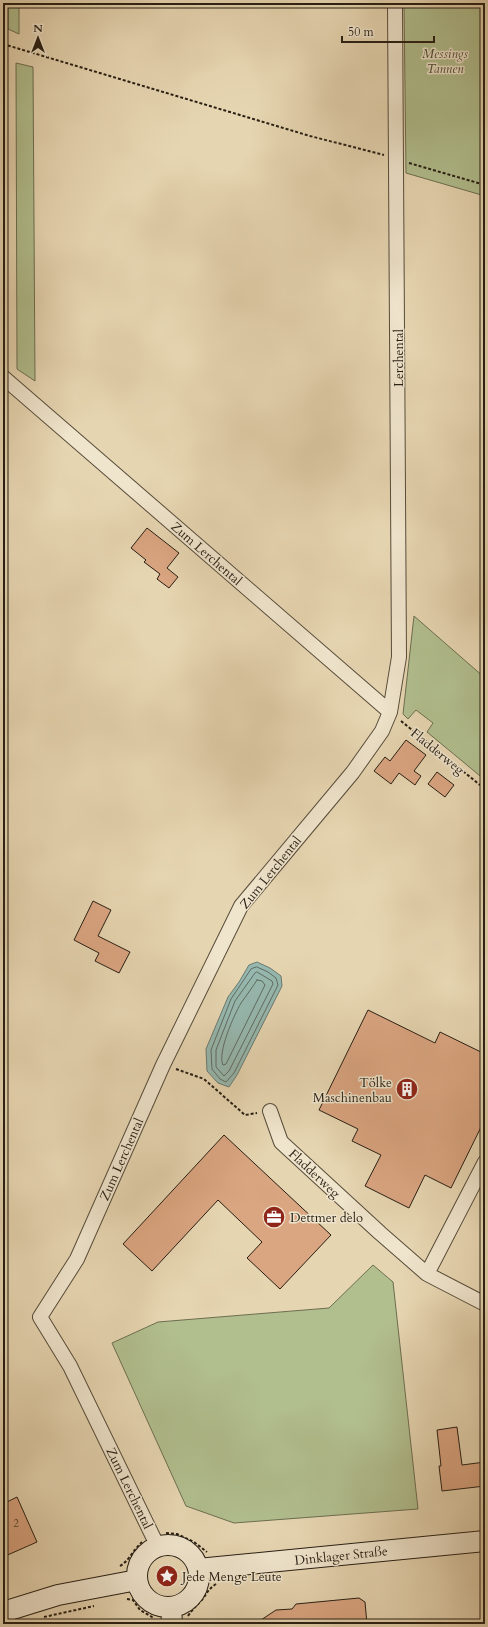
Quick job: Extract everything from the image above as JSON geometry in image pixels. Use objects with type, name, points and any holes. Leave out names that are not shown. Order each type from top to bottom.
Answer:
[{"type":"main road","name":"Dinklager Straße","points":[[207,1568],[485,1540]]},
{"type":"main road","points":[[168,1545],[178,1547],[187,1552],[207,1568],[199,1577],[193,1594],[187,1600],[177,1616],[145,1597],[137,1580],[138,1566],[142,1560],[152,1550],[168,1545]]},
{"type":"main road","points":[[3,1612],[58,1595],[137,1580]]},
{"type":"street","name":"Lerchental","points":[[390,712],[400,657],[394,3]]},
{"type":"street","name":"Zum Lerchental","points":[[3,377],[390,712],[382,731],[353,772],[241,906],[163,1065],[77,1259],[40,1317],[70,1366],[158,1547]]},
{"type":"street","name":"Fladderweg","points":[[270,1111],[281,1142],[380,1233],[427,1274],[485,1304]]},
{"type":"street","points":[[427,1274],[485,1162]]},
{"type":"path","points":[[3,44],[310,136],[485,185]]},
{"type":"path","name":"Fladderweg","points":[[390,712],[485,789]]},
{"type":"path","points":[[163,1065],[204,1078],[245,1115],[270,1111]]},
{"type":"path","points":[[177,1616],[193,1608],[202,1600],[208,1589],[217,1582],[207,1568]]},
{"type":"path","points":[[40,1619],[100,1604]]},
{"type":"green space","points":[[8,3],[19,3],[19,34],[8,29]]},
{"type":"green space","name":"Messings Tannen","points":[[404,3],[485,3],[485,196],[406,173]]},
{"type":"green space","points":[[16,63],[33,67],[35,381],[17,369]]},
{"type":"green space","points":[[414,616],[485,678],[485,780],[427,732],[433,723],[416,710],[408,719],[403,714]]},
{"type":"green space","points":[[373,1265],[393,1282],[418,1509],[234,1523],[186,1506],[112,1343],[158,1322],[329,1308]]},
{"type":"water","points":[[257,962],[270,968],[281,976],[282,986],[237,1075],[229,1087],[218,1083],[207,1071],[206,1049],[228,997],[249,965]]},
{"type":"building","points":[[147,528],[179,553],[167,568],[178,577],[169,588],[157,579],[160,574],[144,562],[146,560],[131,548]]},
{"type":"building","points":[[406,740],[426,755],[414,771],[421,776],[415,785],[399,773],[391,784],[374,771],[385,757],[390,761]]},
{"type":"building","points":[[437,772],[454,785],[445,797],[428,784]]},
{"type":"building","points":[[93,901],[111,910],[98,936],[130,952],[119,973],[95,961],[99,953],[74,940]]},
{"type":"building","name":"Tölke Maschinenbau","points":[[368,1010],[435,1043],[440,1032],[485,1054],[481,1066],[485,1068],[485,1119],[451,1188],[425,1175],[409,1208],[365,1186],[381,1155],[352,1141],[358,1129],[319,1110]]},
{"type":"building","name":"Dettmer delo","points":[[224,1135],[331,1235],[280,1289],[247,1258],[262,1242],[218,1200],[152,1271],[123,1244]]},
{"type":"building","points":[[457,1427],[462,1465],[485,1462],[485,1486],[442,1491],[437,1430]]},
{"type":"building","points":[[17,1497],[37,1542],[3,1557],[3,1504]]},
{"type":"building","points":[[359,1598],[365,1602],[367,1624],[255,1624],[276,1610],[292,1609],[296,1604]]},
{"type":"place","name":"Tölke Maschinenbau","points":[[407,1089]]},
{"type":"place","name":"Dettmer delo","points":[[274,1217]]},
{"type":"place","name":"Jede Menge Leute","points":[[167,1576]]}]
